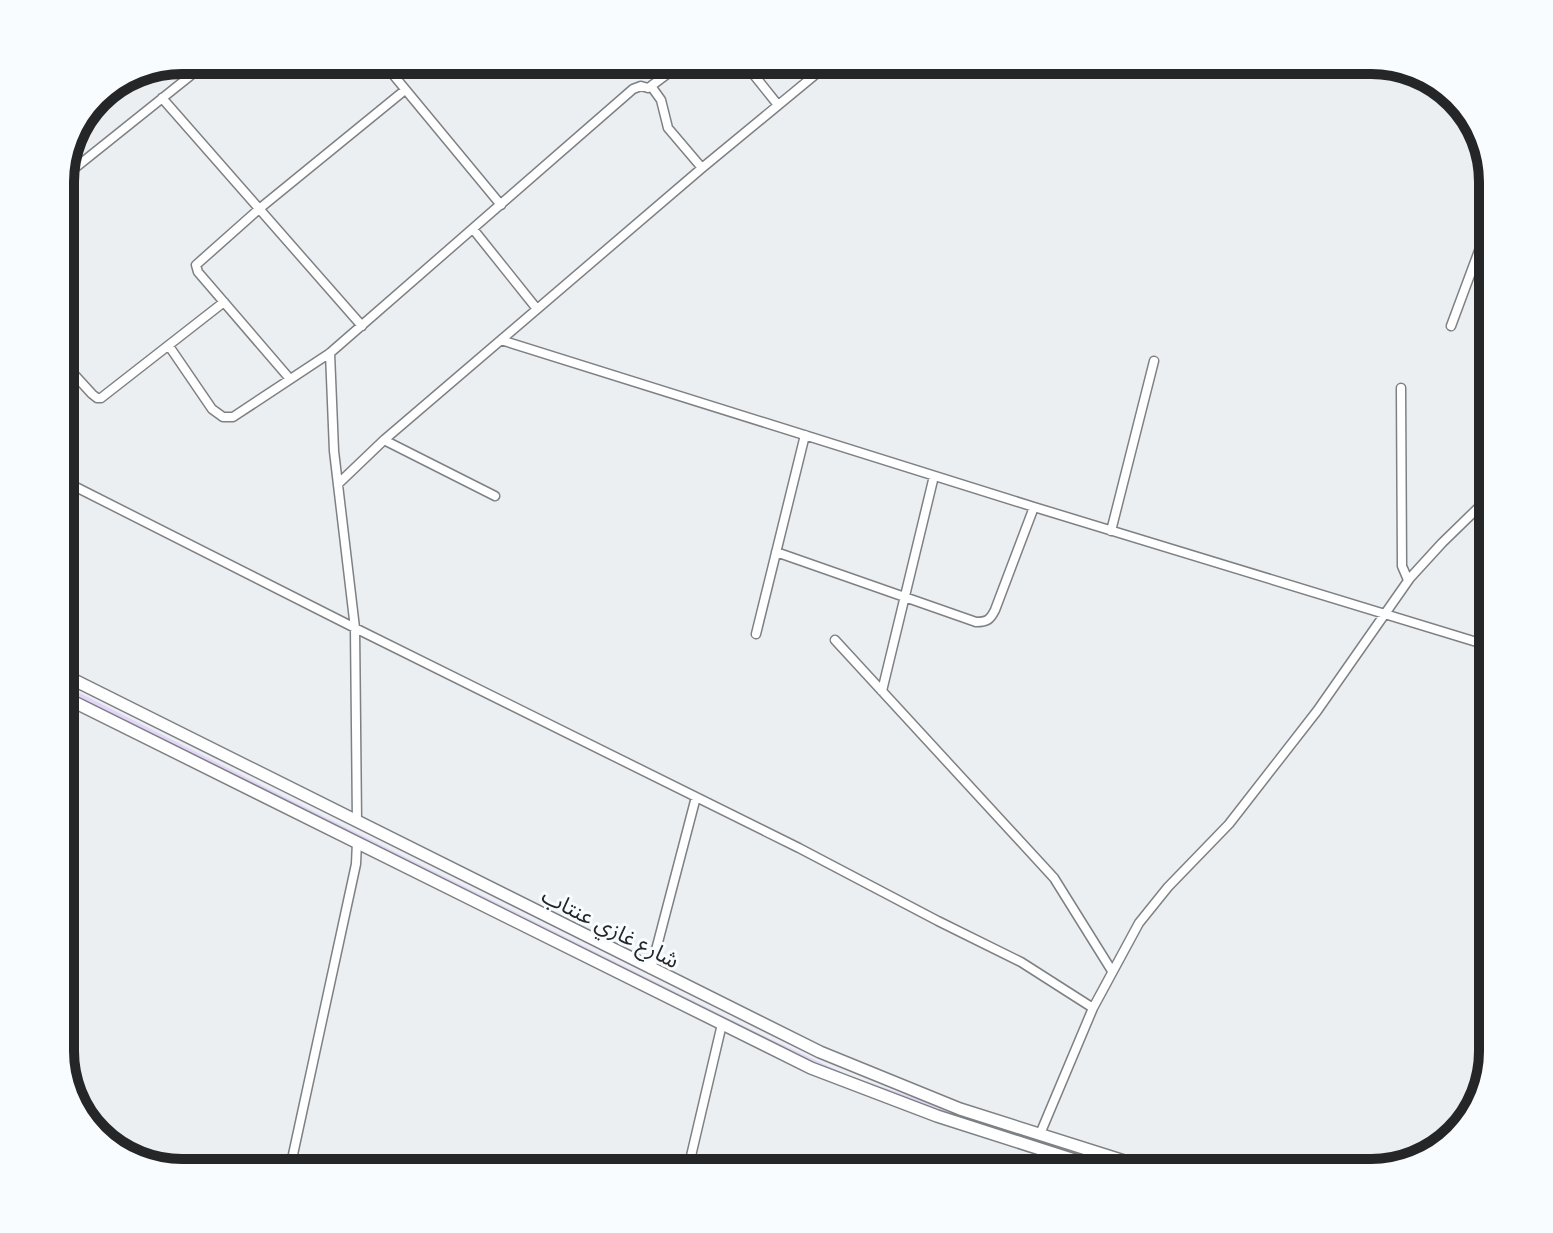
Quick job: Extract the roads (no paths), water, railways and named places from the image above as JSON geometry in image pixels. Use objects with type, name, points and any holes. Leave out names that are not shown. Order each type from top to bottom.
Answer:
[{"type":"highway","name":"شارع غازي عنتاب","points":[[74,680],[820,1052],[960,1109],[1118,1159]]},
{"type":"highway","points":[[74,702],[811,1068],[937,1116],[1071,1159]]},
{"type":"street","points":[[75,168],[192,74]]},
{"type":"street","points":[[392,74],[501,205]]},
{"type":"street","points":[[169,346],[212,409],[223,417],[233,417],[330,353],[633,89],[641,86],[648,88],[667,74]]},
{"type":"street","points":[[753,74],[778,105]]},
{"type":"street","points":[[338,484],[384,440],[816,74]]},
{"type":"street","points":[[651,86],[661,100],[668,128],[702,168]]},
{"type":"street","points":[[290,379],[198,272],[196,265],[259,209],[405,90]]},
{"type":"street","points":[[162,98],[362,326]]},
{"type":"street","points":[[473,229],[537,309]]},
{"type":"street","points":[[1451,326],[1479,251]]},
{"type":"street","points":[[74,374],[92,394],[101,398],[224,302]]},
{"type":"street","points":[[501,340],[1479,643]]},
{"type":"street","points":[[330,353],[334,451],[355,628],[357,822]]},
{"type":"street","points":[[1111,531],[1154,361]]},
{"type":"street","points":[[1401,388],[1402,566],[1408,580]]},
{"type":"street","points":[[756,634],[805,435]]},
{"type":"street","points":[[384,440],[495,496]]},
{"type":"street","points":[[882,691],[934,476]]},
{"type":"street","points":[[74,486],[799,848],[1021,962],[1093,1008]]},
{"type":"street","points":[[776,552],[976,622],[985,622],[991,619],[1034,507]]},
{"type":"street","points":[[1040,1134],[1093,1008],[1139,923],[1168,887],[1229,824],[1317,711],[1408,580],[1479,507]]},
{"type":"street","points":[[835,640],[1054,878],[1112,971]]},
{"type":"street","points":[[651,969],[696,797]]},
{"type":"street","points":[[292,1159],[356,864],[357,842]]},
{"type":"street","points":[[690,1159],[722,1024]]}]
